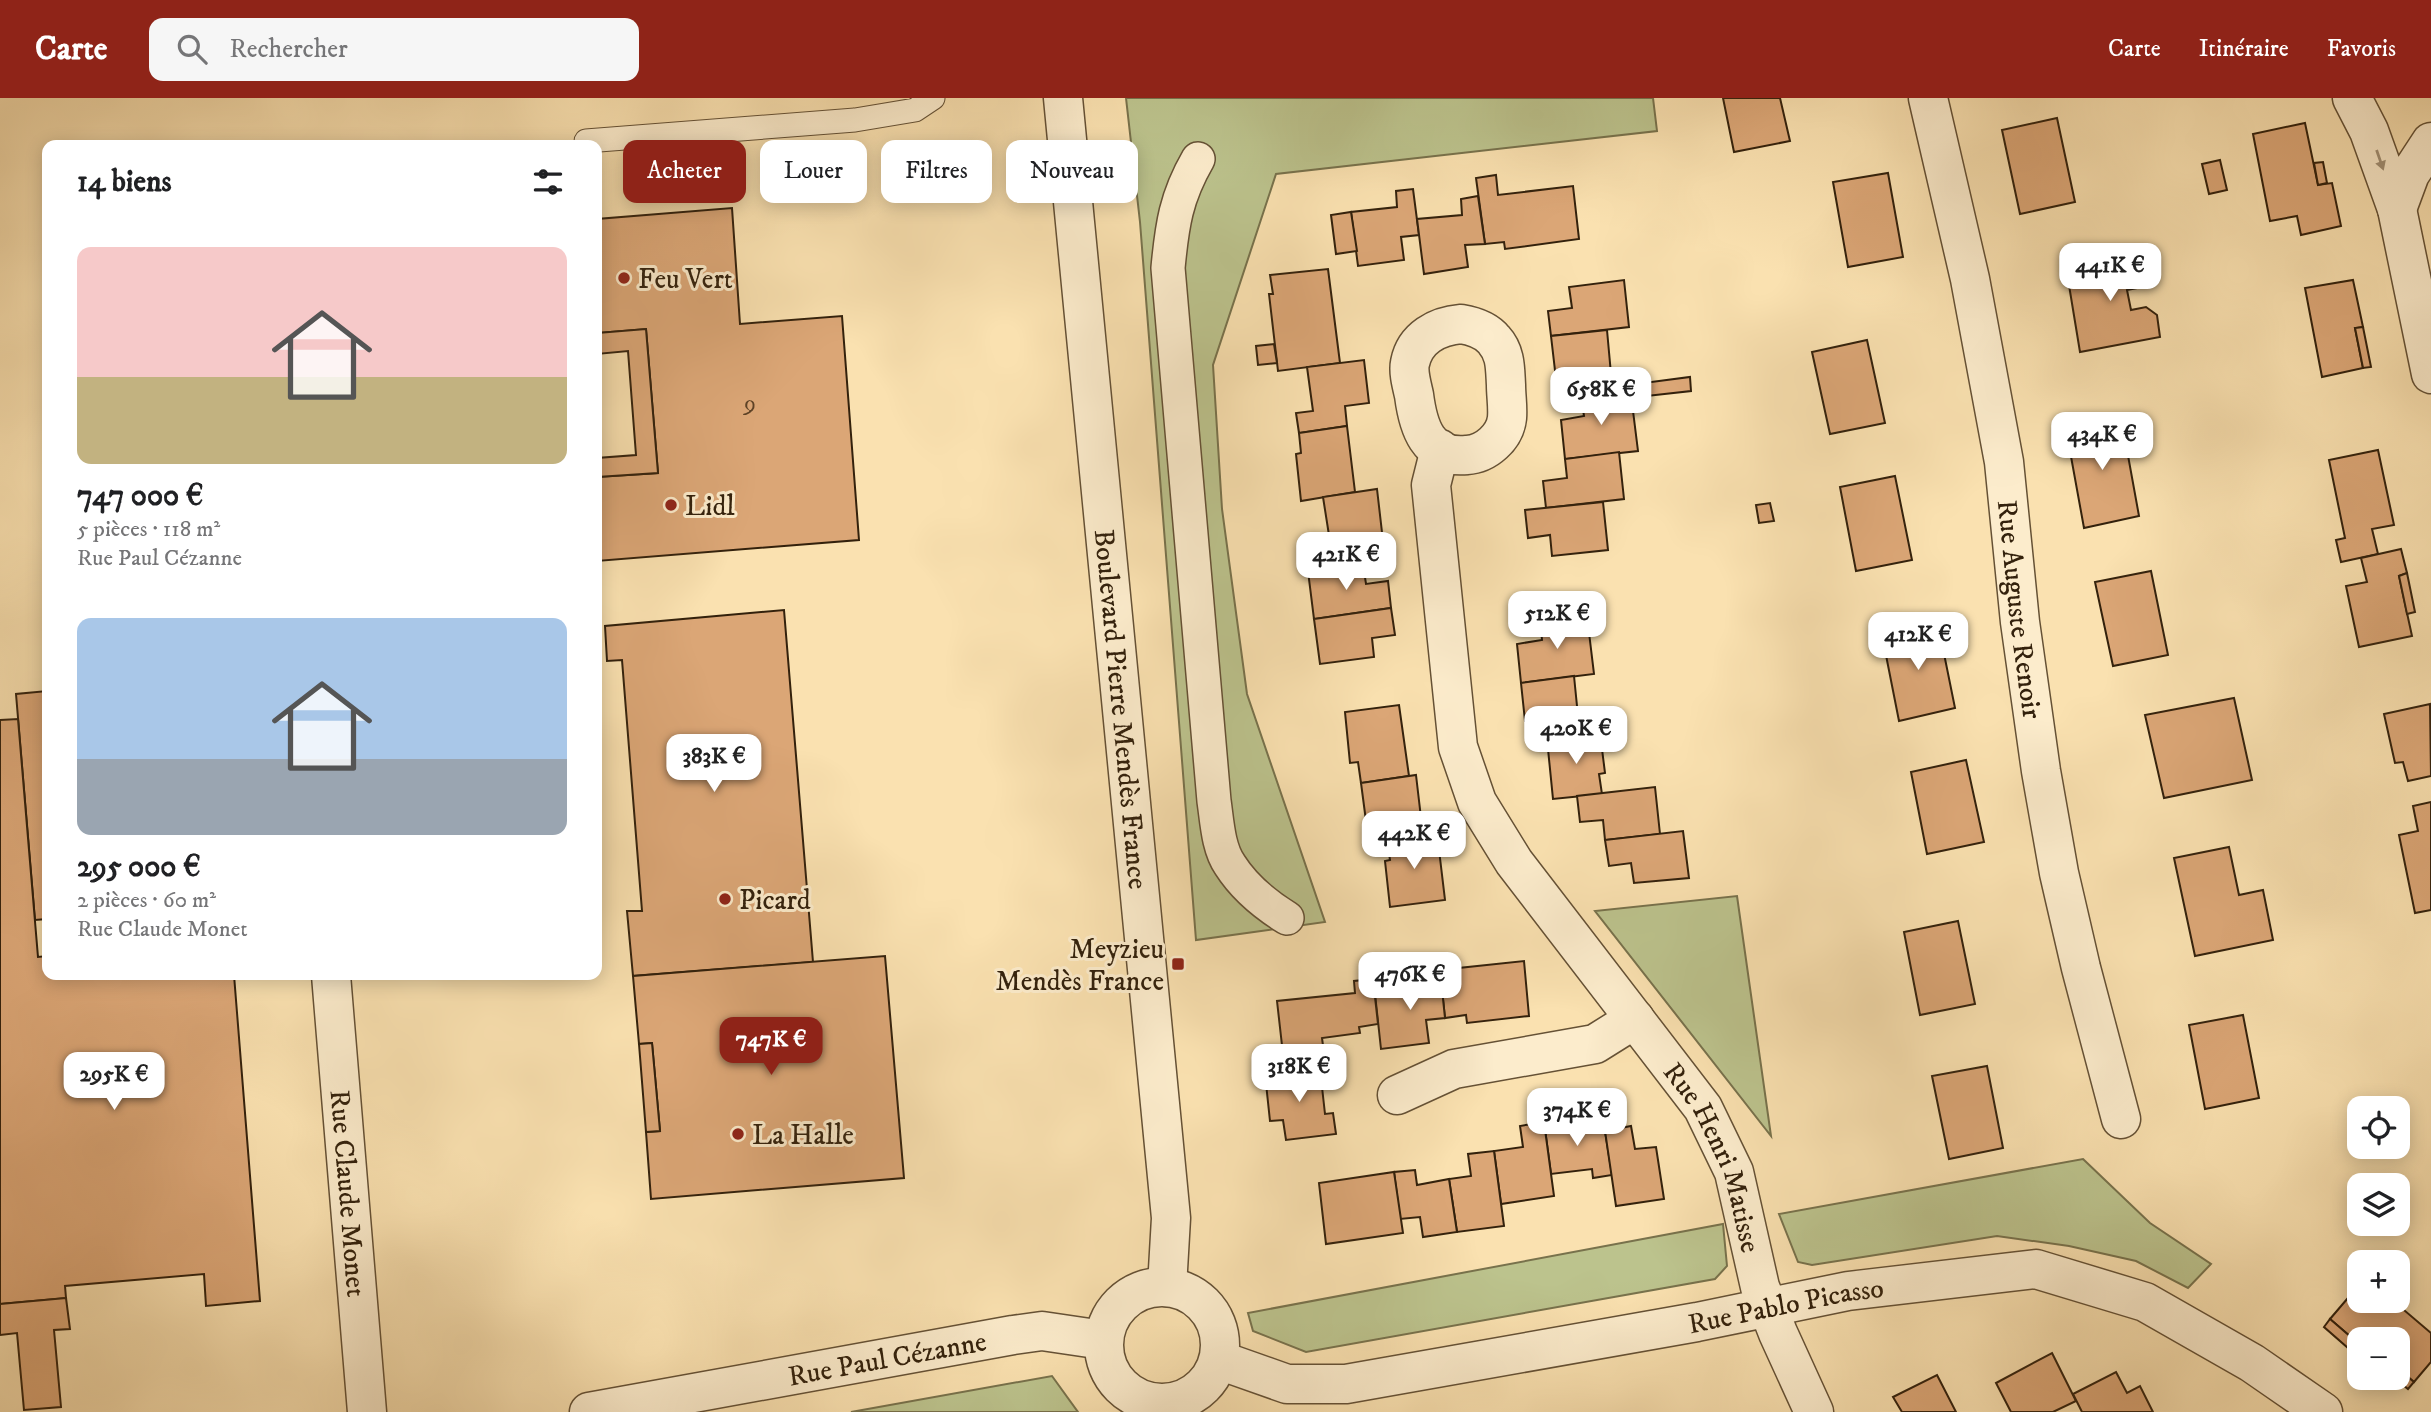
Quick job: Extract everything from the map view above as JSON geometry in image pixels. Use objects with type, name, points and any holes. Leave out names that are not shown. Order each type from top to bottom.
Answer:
[{"type":"street","name":"Rue Auguste Renoir","points":[[1928,98],[1970,279],[2004,463],[2020,622],[2041,771],[2059,873],[2121,1119]]},
{"type":"street","points":[[2352,98],[2369,131],[2397,209],[2431,374]]},
{"type":"street","name":"Boulevard Pierre Mendès France","points":[[1068,109],[1171,1218],[1167,1287]]},
{"type":"street","points":[[2397,209],[2410,174],[2431,142]]},
{"type":"street","points":[[1198,159],[1186,180],[1173,219],[1168,268],[1214,801],[1220,839],[1229,865],[1265,904],[1287,918]]},
{"type":"street","name":"Rue Henri Matisse","points":[[1440,449],[1431,485],[1458,747],[1477,802],[1514,862],[1703,1108],[1734,1172],[1760,1287],[1815,1412]]},
{"type":"street","name":"Rue Claude Monet","points":[[331,980],[367,1412]]},
{"type":"street","points":[[1397,1095],[1454,1069],[1595,1044],[1635,1019]]},
{"type":"street","name":"Rue Pablo Picasso","points":[[1219,1360],[1287,1384],[1346,1384],[1848,1291],[2036,1269],[2145,1302],[2252,1363],[2323,1412]]},
{"type":"street","points":[[1167,1287],[1186,1292],[1203,1304],[1215,1320],[1220,1340],[1219,1360],[1211,1377],[1186,1406],[1145,1401],[1127,1393],[1113,1378],[1105,1360],[1103,1339],[1108,1322],[1118,1306],[1132,1295],[1149,1288],[1167,1287]]},
{"type":"street","name":"Rue Paul Cézanne","points":[[589,1412],[1023,1333],[1042,1331],[1103,1339]]},
{"type":"lane","points":[[599,140],[855,120],[915,110],[933,98]]},
{"type":"green space","points":[[1126,98],[1653,98],[1657,131],[1276,174],[1213,365],[1222,509],[1247,694],[1325,922],[1196,940],[1138,203],[1138,140],[1131,140]]},
{"type":"green space","points":[[1737,896],[1771,1136],[1595,911]]},
{"type":"green space","points":[[2083,1159],[2150,1223],[2211,1264],[2188,1288],[2136,1261],[2069,1246],[1997,1236],[1812,1265],[1798,1262],[1779,1214]]},
{"type":"green space","points":[[1723,1224],[1727,1266],[1715,1279],[1306,1352],[1253,1331],[1248,1313]]},
{"type":"green space","points":[[1052,1376],[1078,1412],[851,1412]]},
{"type":"building","points":[[1723,98],[1780,98],[1790,141],[1734,152]]},
{"type":"building","points":[[2057,118],[2075,202],[2020,214],[2002,130]]},
{"type":"building","points":[[2305,123],[2318,185],[2332,183],[2341,226],[2301,235],[2297,216],[2270,221],[2253,134]]},
{"type":"building","points":[[2220,160],[2227,190],[2209,194],[2202,164]]},
{"type":"building","points":[[2323,162],[2327,183],[2318,185],[2314,163]]},
{"type":"building","points":[[1888,173],[1903,257],[1848,267],[1833,182]]},
{"type":"building","points":[[1496,175],[1498,195],[1573,186],[1579,239],[1505,249],[1504,242],[1485,244],[1476,178]]},
{"type":"building","points":[[1413,189],[1419,235],[1401,237],[1404,260],[1358,266],[1351,212],[1397,207],[1396,191]]},
{"type":"building","points":[[1478,196],[1485,244],[1465,245],[1468,267],[1424,274],[1417,219],[1462,215],[1461,199]]},
{"type":"building","points":[[732,208],[740,324],[842,316],[859,540],[602,561],[602,477],[658,473],[646,329],[602,333],[602,219]]},
{"type":"building","points":[[1351,212],[1357,251],[1336,254],[1331,215]]},
{"type":"building","points":[[2145,253],[2150,276],[2142,287],[2127,290],[2131,310],[2146,307],[2157,315],[2160,337],[2080,352],[2066,267]]},
{"type":"building","points":[[1328,269],[1340,363],[1278,371],[1269,294],[1273,294],[1270,275]]},
{"type":"building","points":[[1624,280],[1629,327],[1551,336],[1548,311],[1572,308],[1569,287]]},
{"type":"building","points":[[2353,280],[2363,327],[2355,328],[2363,368],[2322,377],[2305,288]]},
{"type":"building","points":[[2363,327],[2371,367],[2363,368],[2355,328]]},
{"type":"building","points":[[646,329],[658,473],[602,477],[602,458],[636,455],[628,351],[602,354],[602,333]]},
{"type":"building","points":[[1607,330],[1611,374],[1626,373],[1628,391],[1581,397],[1579,378],[1556,379],[1551,336]]},
{"type":"building","points":[[1867,340],[1885,423],[1830,434],[1812,352]]},
{"type":"building","points":[[1274,344],[1277,363],[1258,365],[1256,346]]},
{"type":"building","points":[[1364,360],[1369,403],[1345,406],[1347,426],[1299,433],[1296,413],[1313,411],[1307,367]]},
{"type":"building","points":[[1690,377],[1691,391],[1629,398],[1628,385]]},
{"type":"building","points":[[1628,391],[1638,451],[1565,459],[1561,420],[1584,416],[1581,397]]},
{"type":"building","points":[[2121,417],[2139,516],[2084,528],[2066,429]]},
{"type":"building","points":[[1347,426],[1355,492],[1301,501],[1296,454],[1301,453],[1299,433]]},
{"type":"building","points":[[2378,450],[2394,525],[2372,529],[2378,554],[2341,562],[2336,540],[2345,538],[2329,460]]},
{"type":"building","points":[[1619,452],[1624,499],[1546,508],[1543,481],[1567,478],[1565,459]]},
{"type":"building","points":[[1895,476],[1912,560],[1856,571],[1840,487]]},
{"type":"building","points":[[1377,489],[1383,541],[1361,545],[1363,564],[1316,570],[1312,551],[1331,548],[1323,497]]},
{"type":"building","points":[[1603,502],[1608,550],[1552,556],[1550,535],[1528,538],[1525,510]]},
{"type":"building","points":[[1770,503],[1774,521],[1759,523],[1756,505]]},
{"type":"building","points":[[2401,549],[2407,573],[2399,576],[2412,636],[2359,647],[2346,586],[2367,582],[2361,558]]},
{"type":"building","points":[[1363,564],[1366,584],[1388,581],[1391,608],[1314,619],[1308,571]]},
{"type":"building","points":[[2151,571],[2168,655],[2113,666],[2095,582]]},
{"type":"building","points":[[2407,573],[2415,612],[2407,614],[2399,576]]},
{"type":"building","points":[[1391,608],[1395,635],[1372,638],[1374,657],[1320,664],[1314,619]]},
{"type":"building","points":[[784,610],[813,962],[633,976],[627,911],[642,911],[622,660],[607,661],[605,626]]},
{"type":"building","points":[[1587,616],[1594,674],[1521,683],[1517,644],[1542,640],[1540,620]]},
{"type":"building","points":[[1938,624],[1955,708],[1899,721],[1882,635]]},
{"type":"building","points":[[1574,676],[1578,716],[1599,714],[1600,733],[1554,738],[1551,719],[1525,721],[1521,683]]},
{"type":"building","points":[[42,691],[42,919],[35,920],[16,694]]},
{"type":"building","points":[[2234,698],[2252,780],[2164,798],[2145,715]]},
{"type":"building","points":[[2430,704],[2431,776],[2408,781],[2403,762],[2395,763],[2384,714]]},
{"type":"building","points":[[1399,705],[1409,776],[1361,783],[1358,762],[1350,763],[1345,712]]},
{"type":"building","points":[[18,719],[38,957],[42,957],[42,980],[234,980],[260,1301],[206,1306],[204,1274],[65,1286],[66,1298],[0,1304],[0,720]]},
{"type":"building","points":[[1600,733],[1605,773],[1599,774],[1602,794],[1553,799],[1547,739]]},
{"type":"building","points":[[1966,760],[1984,842],[1927,854],[1911,772]]},
{"type":"building","points":[[1416,775],[1423,835],[1373,842],[1371,820],[1366,821],[1361,783]]},
{"type":"building","points":[[1655,787],[1660,834],[1605,840],[1603,820],[1580,822],[1577,796]]},
{"type":"building","points":[[2431,802],[2431,910],[2415,913],[2399,835],[2418,831],[2413,806]]},
{"type":"building","points":[[1683,831],[1689,878],[1634,883],[1631,863],[1609,866],[1605,840]]},
{"type":"building","points":[[1437,833],[1445,900],[1390,907],[1385,861],[1390,860],[1387,840]]},
{"type":"building","points":[[2229,847],[2239,895],[2263,890],[2273,940],[2195,956],[2174,858]]},
{"type":"building","points":[[1958,921],[1975,1004],[1920,1015],[1904,932]]},
{"type":"building","points":[[885,956],[904,1178],[651,1199],[646,1132],[660,1131],[652,1043],[639,1044],[633,976]]},
{"type":"building","points":[[1524,961],[1529,1016],[1467,1023],[1466,1015],[1445,1018],[1440,970]]},
{"type":"building","points":[[1440,970],[1445,1018],[1426,1020],[1429,1043],[1381,1049],[1375,994],[1422,988],[1421,972]]},
{"type":"building","points":[[1373,979],[1378,1024],[1359,1027],[1360,1033],[1322,1038],[1326,1068],[1285,1072],[1277,1001],[1355,993],[1354,981]]},
{"type":"building","points":[[2243,1015],[2259,1098],[2205,1109],[2189,1025]]},
{"type":"building","points":[[652,1043],[660,1131],[646,1132],[639,1044]]},
{"type":"building","points":[[1278,1061],[1279,1072],[1262,1075],[1261,1063]]},
{"type":"building","points":[[1987,1066],[2003,1148],[1949,1159],[1932,1076]]},
{"type":"building","points":[[1320,1069],[1325,1114],[1333,1113],[1336,1134],[1286,1140],[1283,1120],[1270,1121],[1265,1074]]},
{"type":"building","points":[[1585,1116],[1588,1133],[1605,1131],[1612,1175],[1593,1178],[1592,1169],[1551,1174],[1544,1122]]},
{"type":"building","points":[[1544,1122],[1554,1196],[1501,1204],[1494,1151],[1523,1147],[1520,1126]]},
{"type":"building","points":[[1631,1126],[1635,1149],[1656,1147],[1664,1199],[1616,1206],[1605,1131]]},
{"type":"building","points":[[1494,1151],[1504,1226],[1457,1232],[1449,1179],[1471,1176],[1468,1154]]},
{"type":"building","points":[[1415,1170],[1417,1185],[1449,1179],[1457,1232],[1423,1237],[1420,1217],[1400,1219],[1394,1172]]},
{"type":"building","points":[[1394,1172],[1403,1233],[1326,1244],[1319,1183]]},
{"type":"building","points":[[66,1298],[70,1329],[54,1330],[61,1407],[24,1410],[17,1333],[0,1335],[0,1304]]},
{"type":"building","points":[[2347,1299],[2347,1313],[2407,1313],[2431,1333],[2431,1362],[2414,1382],[2410,1379],[2410,1327],[2347,1327],[2347,1334],[2330,1319]]},
{"type":"building","points":[[2330,1319],[2347,1334],[2347,1347],[2324,1327]]},
{"type":"building","points":[[2052,1353],[2076,1401],[2053,1412],[2011,1412],[1996,1383]]},
{"type":"building","points":[[2116,1372],[2127,1393],[2140,1386],[2153,1412],[2082,1412],[2073,1394]]},
{"type":"building","points":[[1937,1375],[1956,1412],[1902,1412],[1893,1397]]},
{"type":"place","name":"Feu Vert","points":[[624,278]]},
{"type":"place","name":"Lidl","points":[[671,505]]},
{"type":"place","name":"Picard","points":[[725,899]]},
{"type":"place","name":"Meyzieu Mendès France","points":[[1178,964]]},
{"type":"place","name":"La Halle","points":[[738,1134]]}]
